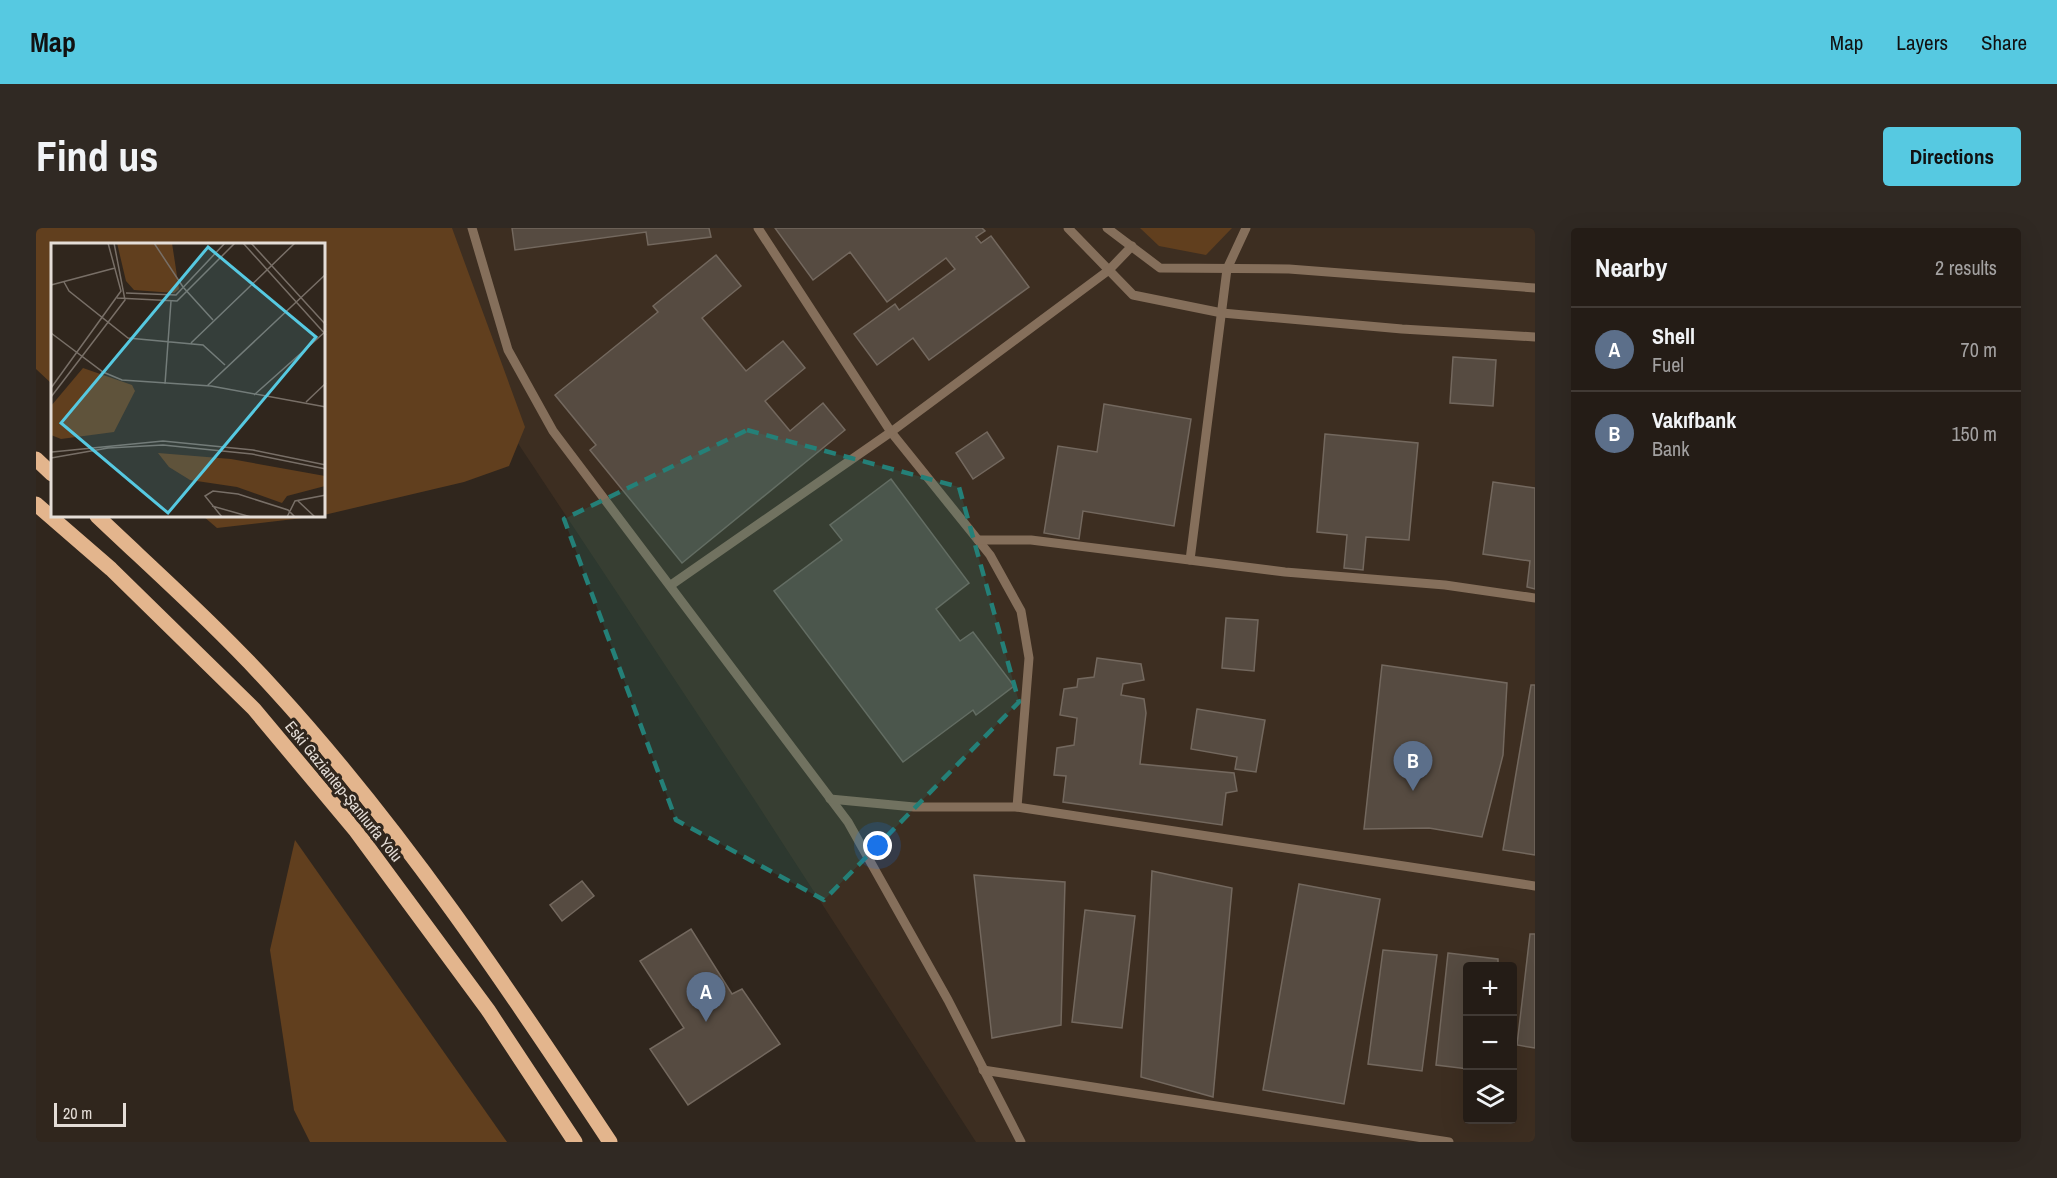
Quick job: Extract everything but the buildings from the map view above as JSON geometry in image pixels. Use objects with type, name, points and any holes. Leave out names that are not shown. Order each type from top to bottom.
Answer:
[{"type":"main road","points":[[36,459],[51,473]]},
{"type":"main road","name":"Eski Gaziantep-Şanlıurfa Yolu","points":[[36,504],[51,517]]},
{"type":"main road","name":"Eski Gaziantep-Şanlıurfa Yolu","points":[[52,518],[111,569],[254,709],[356,831],[488,1010],[575,1142]]},
{"type":"main road","name":"Eski Gaziantep-Şanlıurfa Yolu","points":[[99,518],[275,690],[378,813],[512,993],[610,1142]]},
{"type":"lane","points":[[472,228],[508,350],[553,431],[848,822],[948,1000],[1021,1142]]},
{"type":"lane","points":[[758,228],[891,432],[990,555],[1021,611],[1029,658],[1017,807]]},
{"type":"lane","points":[[1068,228],[1133,295],[1222,313],[1402,330],[1535,337]]},
{"type":"lane","points":[[1107,228],[1160,268],[1289,269],[1535,288]]},
{"type":"lane","points":[[1190,560],[1227,269],[1246,228]]},
{"type":"lane","points":[[671,585],[891,432],[1109,270],[1132,246]]},
{"type":"lane","points":[[978,540],[1031,540],[1286,572],[1445,585],[1535,598]]},
{"type":"lane","points":[[830,799],[914,807],[1017,807],[1535,886]]},
{"type":"lane","points":[[983,1070],[1449,1142]]},
{"type":"highlighted area","points":[[747,430],[959,487],[1019,702],[824,900],[676,820],[564,519]]},
{"type":"shaded area","points":[[36,228],[452,228],[525,427],[509,466],[464,482],[326,515],[326,243],[51,243],[51,383],[36,369]]},
{"type":"shaded area","points":[[375,228],[1535,228],[1535,1142],[976,1142],[758,805]]},
{"type":"shaded area","points":[[1140,228],[1232,228],[1206,255],[1159,246]]},
{"type":"shaded area","points":[[205,518],[303,518],[217,528]]},
{"type":"shaded area","points":[[295,840],[507,1142],[310,1142],[294,1110],[270,950]]},
{"type":"place","name":"Vakıfbank","points":[[1413,791]]},
{"type":"place","name":"Shell","points":[[706,1022]]}]
